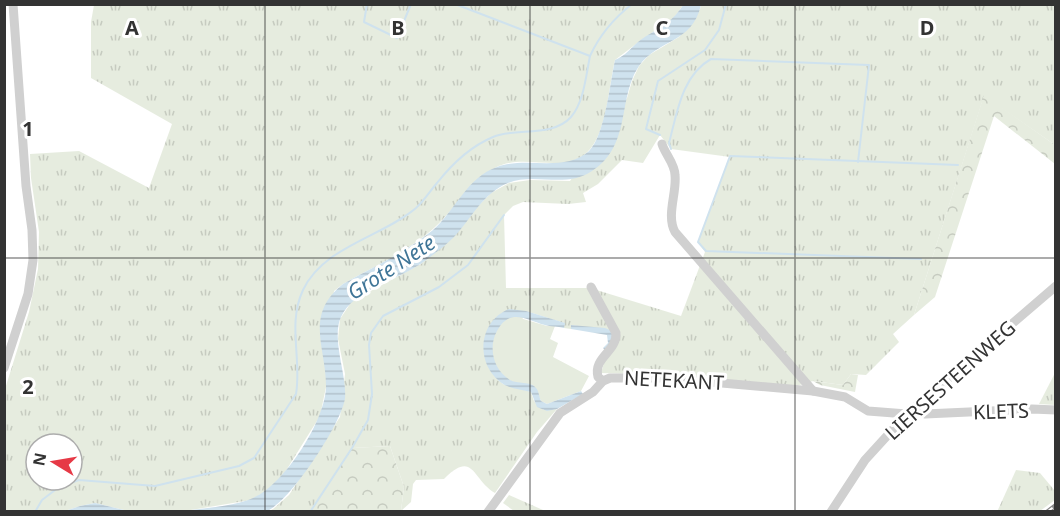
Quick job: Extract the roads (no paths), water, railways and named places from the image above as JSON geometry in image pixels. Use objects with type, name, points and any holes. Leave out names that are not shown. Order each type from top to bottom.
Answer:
[{"type":"street","points":[[4,368],[28,294],[33,260],[13,4]]},
{"type":"street","points":[[662,144],[675,174],[672,227],[680,240],[813,391]]},
{"type":"street","name":"LIERSESTEENWEG","points":[[831,512],[865,460],[909,412],[1056,286]]},
{"type":"street","points":[[591,287],[616,333],[617,341],[602,357],[596,371],[598,377],[603,381]]},
{"type":"street","name":"NETEKANT","points":[[488,512],[560,413],[610,378],[665,378],[813,391],[845,397],[868,411],[909,412]]},
{"type":"street","name":"KLETS","points":[[909,412],[925,414],[1056,410]]},
{"type":"water","name":"Grote Nete","points":[[683,5],[701,5],[697,18],[682,34],[655,51],[639,66],[632,79],[619,135],[605,160],[592,171],[571,179],[518,180],[499,187],[484,200],[454,237],[439,250],[412,269],[366,292],[347,307],[338,326],[338,346],[345,389],[342,410],[314,460],[277,505],[267,511],[185,511],[229,505],[253,498],[277,480],[301,450],[319,416],[324,400],[326,386],[320,320],[331,296],[343,284],[423,238],[441,222],[469,186],[487,172],[508,164],[569,161],[589,151],[595,143],[603,121],[615,60],[667,23]]},
{"type":"water","points":[[509,309],[526,311],[565,323],[564,328],[547,326],[519,317],[507,319],[497,331],[493,344],[496,364],[504,376],[516,382],[534,386],[541,401],[547,404],[581,391],[583,394],[557,409],[547,411],[537,407],[531,392],[506,386],[491,373],[484,353],[486,332],[491,322]]},
{"type":"water","points":[[571,325],[605,328],[612,331],[613,339],[606,351],[603,348],[608,343],[607,335],[571,329]]},
{"type":"water","points":[[95,503],[128,511],[65,511]]},
{"type":"waterway","points":[[367,4],[364,22],[397,38],[411,4]]},
{"type":"waterway","points":[[455,4],[590,56],[608,27],[632,4]]},
{"type":"waterway","points":[[660,135],[646,129],[658,81],[705,50],[719,30],[726,4]]},
{"type":"waterway","points":[[35,512],[42,500],[59,487],[79,480],[155,486],[239,466],[254,458],[296,394],[296,316],[303,290],[312,275],[339,252],[387,227],[416,208],[449,169],[476,146],[502,134],[554,128],[571,117],[579,104],[584,88],[590,56]]},
{"type":"waterway","points":[[671,149],[669,143],[682,96],[693,75],[711,59],[869,65],[858,162]]},
{"type":"waterway","points":[[921,259],[706,251],[698,242],[730,156],[958,165]]},
{"type":"waterway","points":[[310,512],[368,420],[372,394],[369,345],[371,333],[383,316],[439,287],[468,265],[504,215]]},
{"type":"railway","points":[[1047,512],[1056,505]]}]
